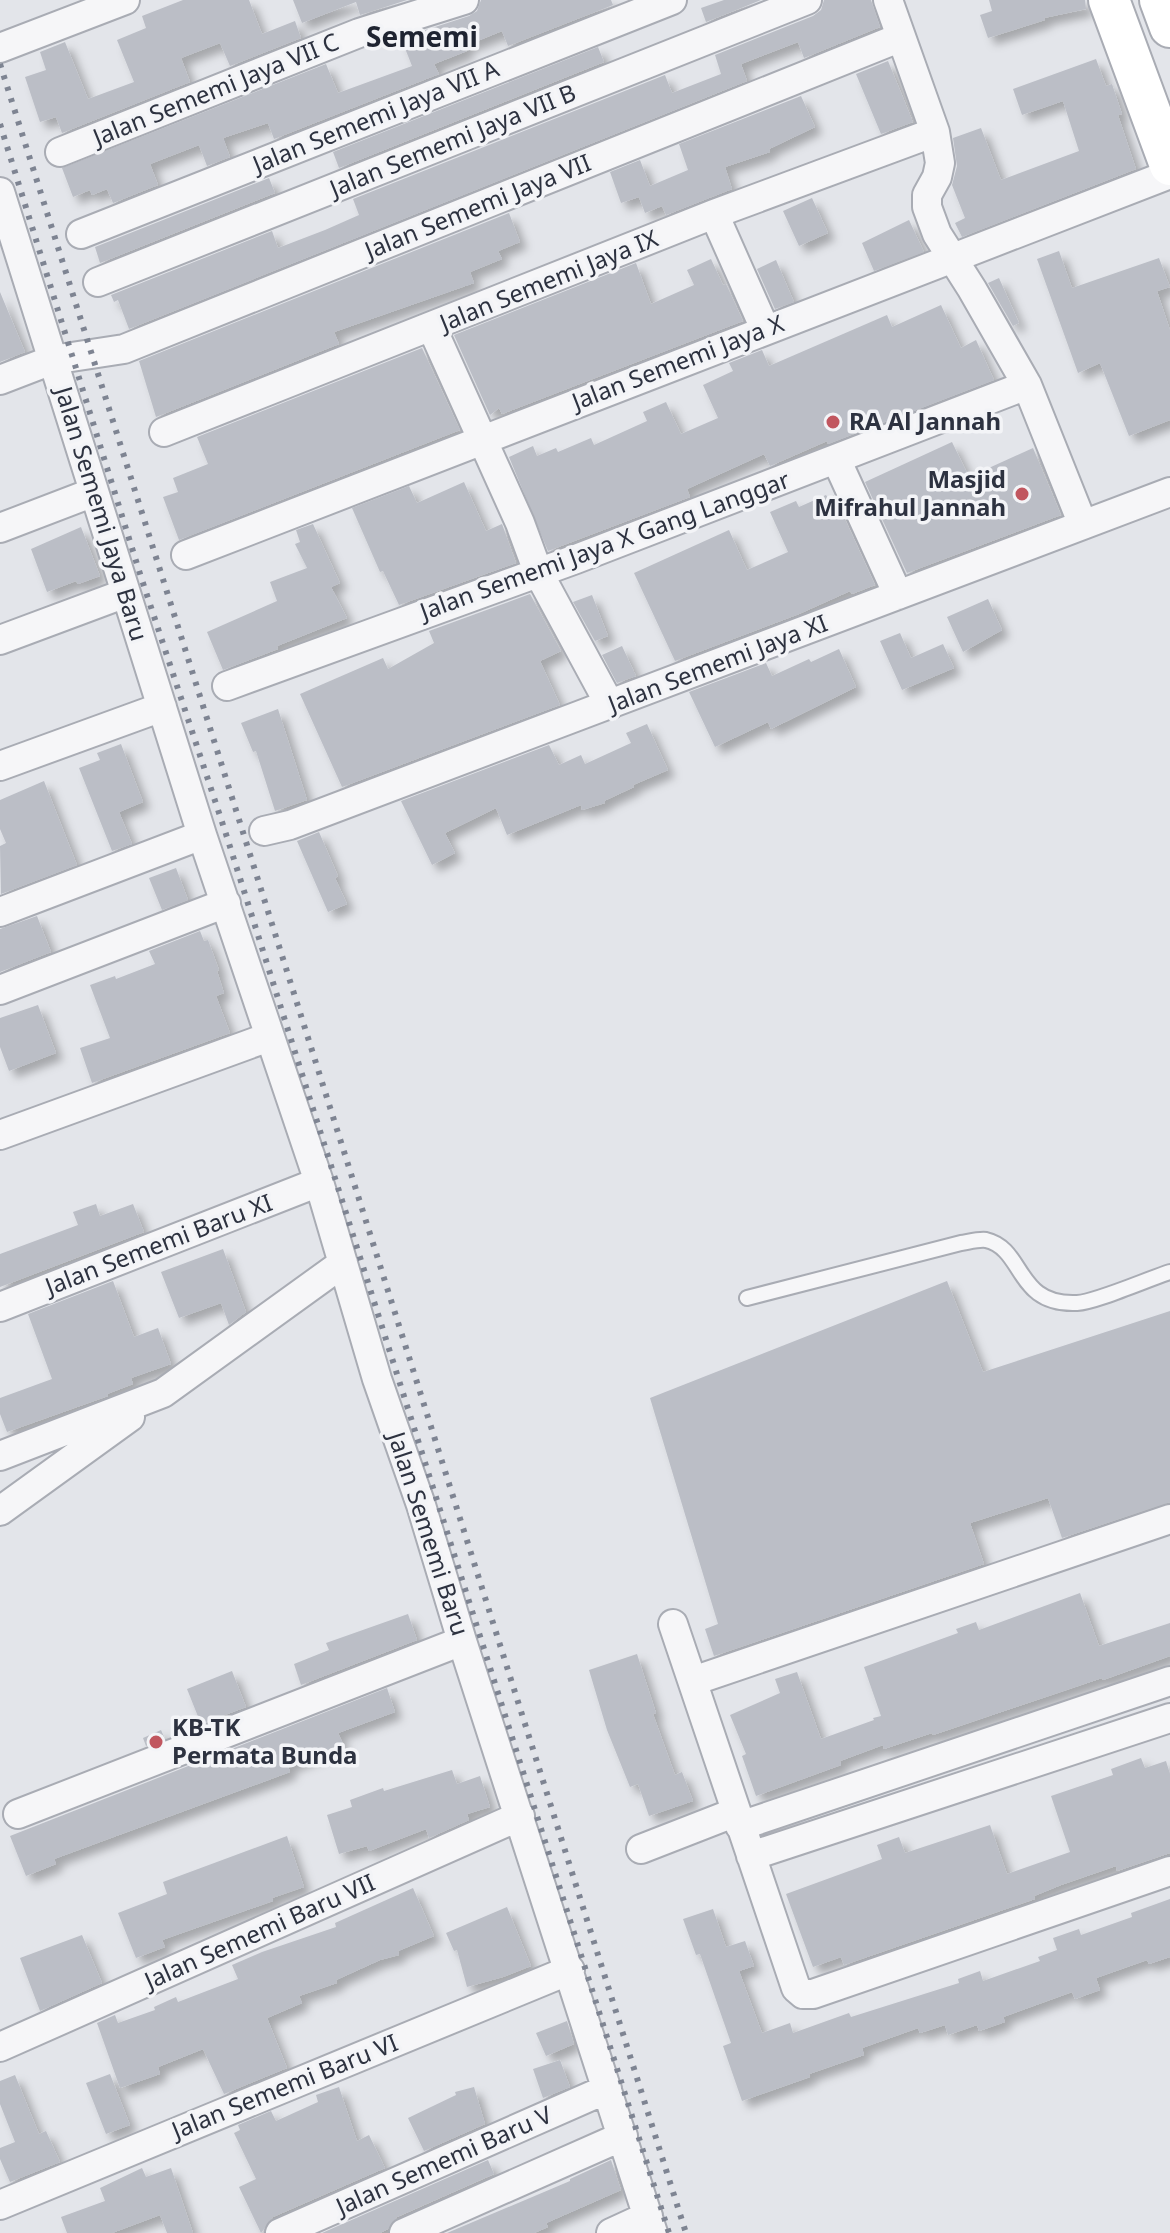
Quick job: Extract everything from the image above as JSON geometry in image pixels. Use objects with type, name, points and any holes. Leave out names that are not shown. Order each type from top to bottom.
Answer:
[{"type":"main road","points":[[1109,0],[1170,165]]},
{"type":"street","points":[[0,48],[125,0]]},
{"type":"street","name":"Jalan Sememi Jaya VII C","points":[[60,152],[359,33],[464,0]]},
{"type":"street","name":"Jalan Sememi Jaya VII A","points":[[81,234],[672,0]]},
{"type":"street","name":"Jalan Sememi Jaya VII B","points":[[98,282],[807,0]]},
{"type":"street","points":[[888,0],[935,132],[940,163],[937,177],[927,195],[927,207],[937,234],[1027,385],[1083,525]]},
{"type":"street","name":"Jalan Sememi Jaya VII","points":[[0,380],[52,360],[124,349],[899,38]]},
{"type":"street","name":"Jalan Sememi Jaya IX","points":[[164,432],[714,214],[935,132]]},
{"type":"street","name":"Jalan Sememi Jaya X","points":[[186,555],[1170,174]]},
{"type":"street","name":"Jalan Sememi Jaya Baru","points":[[3,209],[202,835]]},
{"type":"street","points":[[714,214],[765,329]]},
{"type":"street","points":[[432,328],[520,523],[538,572],[610,705]]},
{"type":"street","name":"Jalan Sememi Jaya X Gang Langgar","points":[[227,686],[538,572],[1027,385]]},
{"type":"street","points":[[836,459],[898,595]]},
{"type":"street","points":[[0,528],[94,492]]},
{"type":"street","name":"Jalan Sememi Jaya XI","points":[[264,831],[290,825],[1170,492]]},
{"type":"street","points":[[0,640],[126,593]]},
{"type":"street","points":[[0,766],[162,707]]},
{"type":"street","points":[[0,912],[202,835]]},
{"type":"street","name":"Jalan Sememi Baru","points":[[202,835],[319,1182],[462,1641],[651,2224]]},
{"type":"street","points":[[0,990],[226,903]]},
{"type":"street","points":[[0,1135],[269,1037]]},
{"type":"street","name":"Jalan Sememi Baru XI","points":[[0,1307],[319,1182]]},
{"type":"street","points":[[0,1511],[343,1263]]},
{"type":"street","points":[[0,1456],[163,1393]]},
{"type":"street","points":[[693,1681],[1170,1519]]},
{"type":"street","points":[[673,1624],[796,1988],[803,1994],[808,1995],[1170,1871]]},
{"type":"street","points":[[18,1814],[462,1641]]},
{"type":"street","points":[[641,1849],[1170,1681]]},
{"type":"street","points":[[1099,1705],[1113,1737]]},
{"type":"street","points":[[751,1856],[1170,1718]]},
{"type":"street","name":"Jalan Sememi Baru VII","points":[[0,2047],[520,1816]]},
{"type":"street","name":"Jalan Sememi Baru VI","points":[[0,2205],[570,1970]]},
{"type":"street","name":"Jalan Sememi Baru V","points":[[280,2233],[607,2089]]},
{"type":"street","points":[[404,2233],[623,2136]]},
{"type":"street","points":[[611,2233],[651,2224]]},
{"type":"lane","points":[[747,1298],[961,1243],[985,1240],[1004,1251],[1032,1291],[1051,1301],[1079,1304],[1170,1272]]},
{"type":"building","points":[[183,0],[249,0],[262,34],[295,21],[301,38],[230,66],[220,43],[181,58],[190,82],[62,133],[56,117],[40,122],[25,77],[46,70],[40,52],[65,42],[88,99],[134,82],[117,40],[146,28],[142,16]]},
{"type":"building","points":[[293,0],[407,0],[360,15],[356,2],[302,23]]},
{"type":"building","points":[[481,0],[611,0],[613,5],[508,46],[502,31],[465,46],[467,51],[434,64],[439,74],[274,139],[268,123],[223,138],[230,157],[207,166],[199,145],[150,164],[158,185],[113,203],[107,189],[92,195],[90,190],[73,197],[62,168],[326,64],[338,93],[412,66],[401,38],[469,16],[477,11]]},
{"type":"building","points":[[724,0],[761,0],[706,22],[701,8]]},
{"type":"building","points":[[824,0],[871,0],[880,27],[804,58],[798,42],[741,64],[747,81],[129,329],[118,300],[114,302],[111,295],[272,231],[278,248],[325,230],[359,215],[353,199],[665,75],[672,93],[721,74],[715,55],[813,16],[821,10]]},
{"type":"building","points":[[989,0],[1085,0],[1086,9],[1044,18],[988,38],[980,15],[992,11]]},
{"type":"building","points":[[598,47],[604,62],[339,168],[333,152]]},
{"type":"building","points":[[1096,59],[1106,86],[1112,84],[1122,114],[1118,115],[1136,169],[962,237],[955,223],[965,218],[952,185],[957,166],[953,138],[981,128],[1001,180],[1079,151],[1063,101],[1022,115],[1013,89]]},
{"type":"building","points":[[888,61],[913,122],[881,134],[856,74]]},
{"type":"building","points":[[801,96],[815,127],[769,149],[770,152],[725,167],[732,189],[666,215],[662,206],[645,213],[639,197],[621,203],[610,172],[640,160],[650,186],[688,170],[679,144]]},
{"type":"building","points":[[269,178],[275,193],[100,263],[95,247]]},
{"type":"building","points":[[812,198],[828,233],[799,246],[783,211]]},
{"type":"building","points":[[509,213],[520,242],[498,251],[502,259],[470,272],[474,283],[334,332],[339,344],[156,417],[139,361]]},
{"type":"building","points":[[909,220],[924,252],[874,271],[862,243]]},
{"type":"building","points":[[1059,251],[1072,288],[1159,258],[1170,287],[1157,291],[1170,330],[1170,420],[1129,436],[1100,363],[1078,373],[1037,259]]},
{"type":"building","points":[[711,259],[743,321],[502,414],[499,408],[490,415],[454,335],[636,263],[651,304],[694,285],[687,270]]},
{"type":"building","points":[[776,260],[794,302],[775,309],[757,269]]},
{"type":"building","points":[[999,278],[1019,323],[1013,326],[988,283]]},
{"type":"building","points":[[0,292],[25,352],[0,362]]},
{"type":"building","points":[[941,305],[961,348],[976,340],[994,380],[828,444],[827,441],[770,466],[764,454],[687,489],[690,497],[548,551],[509,457],[533,446],[537,456],[556,448],[558,452],[591,438],[594,445],[647,421],[643,412],[666,402],[681,434],[718,418],[703,385],[733,371],[729,363],[762,350],[769,366],[887,315],[892,327]]},
{"type":"building","points":[[422,348],[460,430],[179,540],[163,497],[178,492],[173,478],[208,464],[197,437]]},
{"type":"building","points":[[952,442],[969,477],[1033,448],[1061,515],[907,573],[865,482]]},
{"type":"building","points":[[464,482],[486,531],[502,524],[516,563],[399,605],[383,571],[380,572],[352,508],[409,486],[417,503]]},
{"type":"building","points":[[826,495],[828,498],[834,495],[875,585],[852,594],[850,591],[799,614],[675,661],[634,573],[729,530],[747,570],[788,552],[770,512],[796,501],[799,507]]},
{"type":"building","points":[[313,524],[340,583],[331,587],[347,618],[223,670],[207,632],[277,601],[270,582],[307,568],[295,544],[300,542],[296,530]]},
{"type":"building","points":[[81,527],[100,576],[47,592],[31,549]]},
{"type":"building","points":[[530,594],[561,651],[540,661],[560,705],[342,787],[300,694],[383,658],[388,669],[434,643],[429,631]]},
{"type":"building","points":[[592,595],[608,636],[595,641],[573,602]]},
{"type":"building","points":[[988,599],[1002,630],[963,652],[947,617]]},
{"type":"building","points":[[900,633],[911,658],[943,644],[954,668],[902,690],[880,641]]},
{"type":"building","points":[[622,646],[636,676],[617,683],[602,655]]},
{"type":"building","points":[[839,649],[856,687],[771,729],[768,722],[715,747],[689,692],[766,663],[772,676]]},
{"type":"building","points":[[278,709],[307,800],[275,811],[256,751],[253,752],[241,723]]},
{"type":"building","points":[[647,724],[668,770],[633,785],[605,803],[582,810],[581,805],[507,835],[496,808],[445,833],[455,853],[432,865],[401,801],[549,745],[559,765],[581,755],[585,764],[631,743],[626,733]]},
{"type":"building","points":[[121,744],[143,802],[119,812],[132,844],[112,851],[79,768],[100,760],[97,753]]},
{"type":"building","points":[[44,781],[77,865],[1,894],[0,846],[6,843],[0,829],[0,800]]},
{"type":"building","points":[[319,832],[347,904],[328,912],[297,841]]},
{"type":"building","points":[[176,868],[188,900],[162,910],[149,878]]},
{"type":"building","points":[[37,916],[51,952],[0,972],[0,929]]},
{"type":"building","points":[[200,931],[204,941],[208,940],[219,970],[224,993],[216,996],[230,1033],[92,1083],[80,1048],[110,1038],[90,985],[155,964],[149,951]]},
{"type":"building","points":[[38,1005],[56,1053],[9,1071],[0,1047],[0,1018]]},
{"type":"building","points":[[96,1204],[100,1216],[133,1204],[144,1232],[0,1287],[0,1254],[78,1225],[73,1212]]},
{"type":"building","points":[[223,1249],[246,1312],[229,1325],[221,1303],[179,1318],[161,1272]]},
{"type":"building","points":[[113,1281],[134,1337],[158,1328],[171,1364],[131,1378],[133,1384],[108,1396],[7,1432],[0,1414],[0,1398],[52,1379],[28,1314]]},
{"type":"building","points":[[947,1281],[983,1372],[1170,1311],[1170,1502],[1062,1538],[1048,1498],[970,1523],[984,1564],[714,1656],[705,1629],[718,1624],[650,1398]]},
{"type":"building","points":[[1080,1593],[1099,1646],[1170,1623],[1170,1656],[933,1735],[884,1749],[883,1745],[840,1761],[841,1765],[756,1796],[742,1756],[746,1754],[730,1715],[780,1693],[775,1679],[797,1672],[821,1739],[881,1716],[864,1667],[958,1633],[956,1629],[976,1622],[979,1630]]},
{"type":"building","points":[[408,1614],[417,1640],[301,1685],[294,1664],[329,1650],[326,1643]]},
{"type":"building","points":[[637,1654],[656,1713],[653,1714],[675,1775],[682,1772],[693,1801],[649,1816],[638,1784],[630,1787],[607,1730],[589,1670]]},
{"type":"building","points":[[232,1671],[246,1707],[201,1724],[187,1689]]},
{"type":"building","points":[[387,1688],[395,1712],[338,1733],[343,1744],[288,1766],[290,1772],[54,1859],[56,1864],[26,1876],[10,1836]]},
{"type":"building","points":[[161,1730],[165,1739],[146,1746],[143,1738]]},
{"type":"building","points":[[1141,1758],[1145,1768],[1166,1761],[1170,1774],[1170,1853],[1117,1871],[1116,1866],[1034,1896],[1035,1899],[844,1965],[841,1957],[813,1967],[786,1894],[882,1859],[877,1845],[899,1837],[905,1853],[990,1825],[1007,1874],[1070,1852],[1051,1796],[1113,1775],[1111,1769]]},
{"type":"building","points":[[452,1770],[457,1784],[480,1776],[490,1807],[467,1814],[469,1820],[429,1838],[426,1829],[369,1851],[367,1846],[339,1854],[327,1815],[352,1807],[350,1800],[383,1788],[384,1791]]},
{"type":"building","points":[[287,1836],[304,1887],[162,1940],[165,1947],[136,1958],[118,1913],[167,1894],[163,1882]]},
{"type":"building","points":[[413,1888],[434,1936],[398,1951],[399,1955],[336,1980],[337,1983],[299,1996],[302,2003],[267,2018],[287,2068],[224,2094],[203,2049],[158,2067],[160,2074],[120,2088],[97,2023],[115,2015],[118,2023],[155,2010],[154,2007],[176,1997],[178,2002],[238,1979],[232,1965],[336,1927],[335,1923]]},
{"type":"building","points":[[1170,1899],[1170,1957],[1149,1964],[1147,1960],[1096,1978],[1100,1990],[1075,1999],[1072,1992],[1003,2017],[1005,2022],[979,2031],[977,2025],[948,2035],[945,2025],[920,2033],[918,2028],[862,2048],[864,2055],[742,2101],[723,2046],[731,2043],[700,1954],[696,1955],[683,1919],[713,1909],[726,1947],[745,1941],[754,1966],[739,1971],[762,2033],[790,2023],[793,2033],[849,2013],[851,2017],[959,1983],[958,1979],[980,1971],[983,1981],[1040,1961],[1038,1957],[1057,1950],[1053,1938],[1079,1929],[1081,1935],[1132,1917],[1131,1913]]},
{"type":"building","points":[[507,1907],[531,1966],[467,1987],[457,1950],[454,1951],[446,1933]]},
{"type":"building","points":[[82,1935],[102,1983],[40,2011],[20,1958]]},
{"type":"building","points":[[567,2021],[574,2044],[546,2056],[536,2033]]},
{"type":"building","points":[[560,2060],[570,2087],[543,2098],[533,2069]]},
{"type":"building","points":[[110,2074],[130,2125],[106,2134],[86,2083]]},
{"type":"building","points":[[15,2075],[39,2134],[46,2131],[60,2162],[10,2182],[0,2159],[0,2148],[15,2142],[0,2104],[0,2081]]},
{"type":"building","points":[[339,2087],[357,2141],[369,2135],[385,2168],[273,2217],[261,2233],[239,2187],[256,2179],[234,2133],[240,2130],[238,2125],[271,2111],[276,2121],[318,2102],[316,2095]]},
{"type":"building","points":[[474,2087],[485,2124],[424,2151],[408,2118],[456,2095],[455,2092]]},
{"type":"building","points":[[488,2160],[494,2174],[397,2217],[388,2229],[380,2233],[322,2233]]},
{"type":"building","points":[[611,2160],[621,2190],[546,2223],[548,2227],[534,2233],[447,2233],[570,2181]]},
{"type":"building","points":[[142,2168],[146,2177],[171,2168],[193,2233],[167,2233],[160,2215],[112,2233],[67,2233],[61,2217],[105,2201],[100,2188]]},
{"type":"railway","points":[[0,64],[686,2233]]},
{"type":"railway","points":[[0,124],[141,577],[225,831],[669,2233]]},
{"type":"place","name":"RA Al Jannah","points":[[833,422]]},
{"type":"place","name":"Masjid Mifrahul Jannah","points":[[1022,494]]},
{"type":"place","name":"KB-TK Permata Bunda","points":[[156,1742]]},
{"type":"district","name":"Sememi","points":[[422,37]]}]
